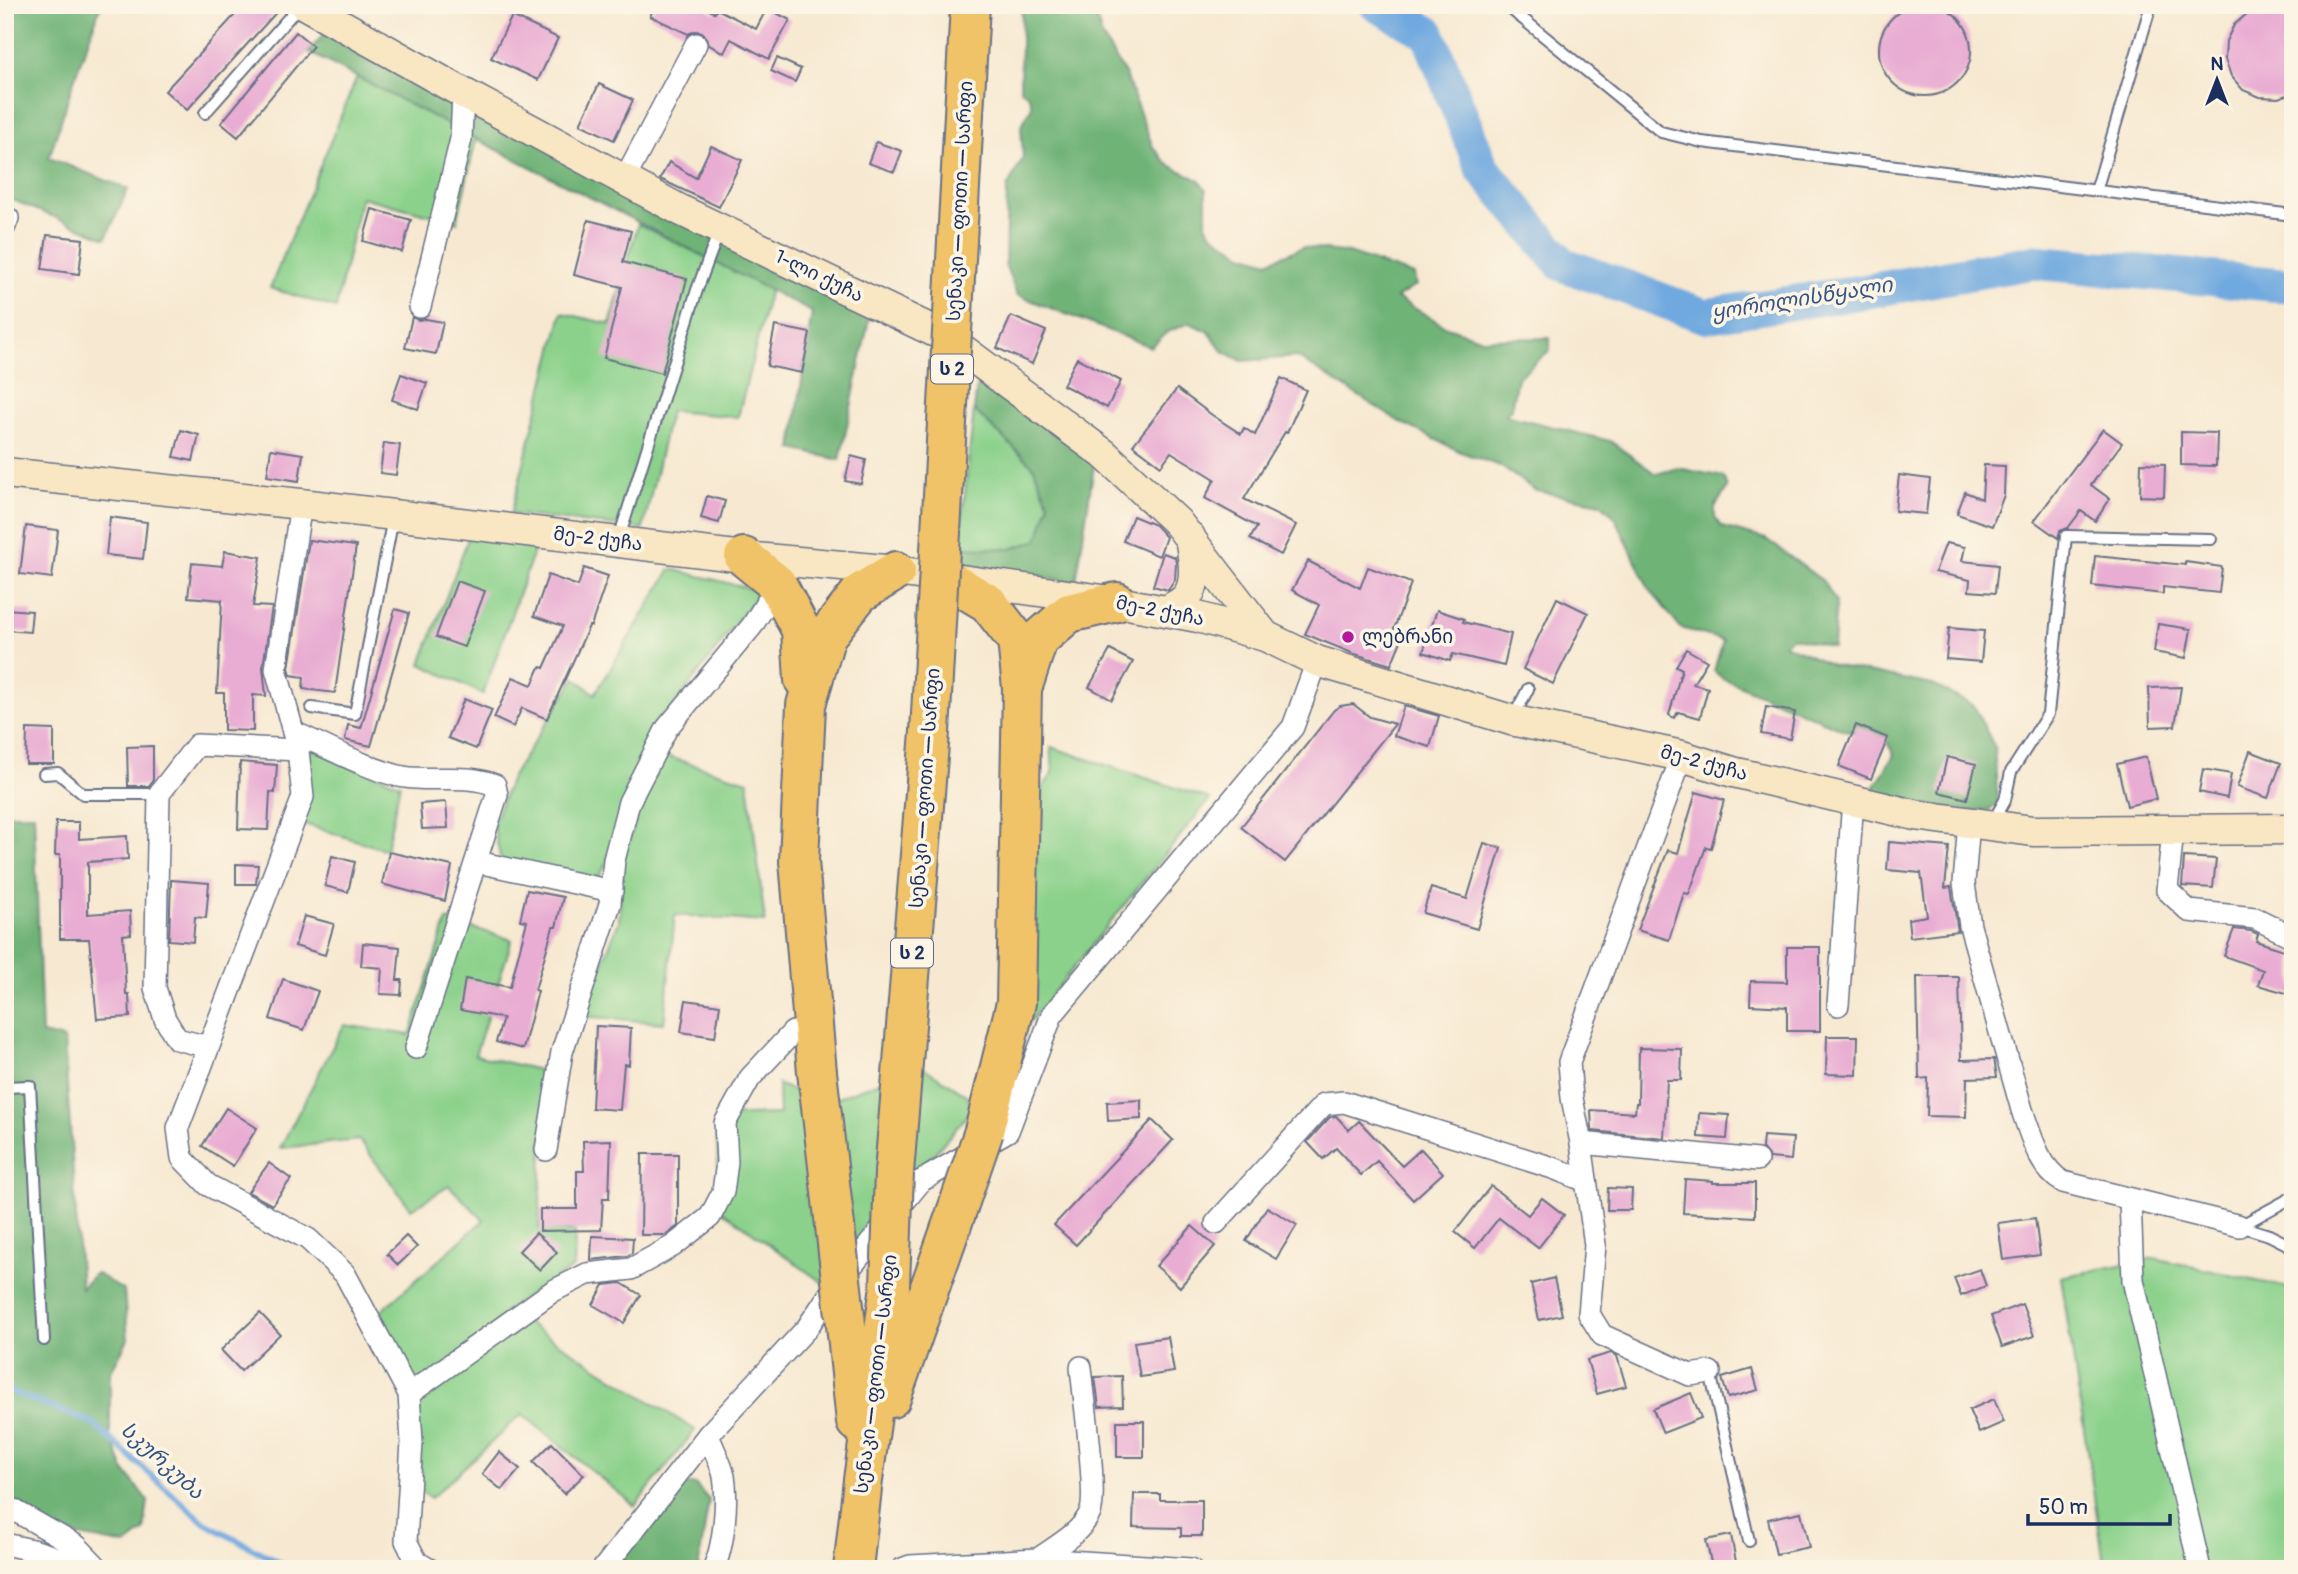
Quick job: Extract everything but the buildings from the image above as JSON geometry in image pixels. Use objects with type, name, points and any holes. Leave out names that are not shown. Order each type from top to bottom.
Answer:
[{"type":"highway","name":"სენაკი — ფოთი — სარფი","points":[[853,1569],[861,1491],[890,1286],[894,1173],[930,732],[970,5]]},
{"type":"highway","points":[[744,557],[784,573],[802,630],[806,705],[799,861],[817,1072],[845,1315],[861,1491]]},
{"type":"highway","points":[[806,705],[826,636],[860,593],[896,571]]},
{"type":"highway","points":[[861,1491],[984,1131],[1016,1003],[1022,688],[1017,640],[988,603],[944,577]]},
{"type":"highway","points":[[1022,688],[1038,640],[1069,613],[1116,602]]},
{"type":"street","name":"1-ლი ქუჩა","points":[[306,5],[682,211],[944,336],[1104,454],[1177,522],[1265,636]]},
{"type":"street","points":[[624,180],[696,44]]},
{"type":"street","points":[[420,307],[461,139],[463,93]]},
{"type":"street","name":"მე-2 ქუჩა","points":[[5,473],[301,504],[744,557]]},
{"type":"street","points":[[301,504],[276,669],[296,741],[303,797],[178,1128],[182,1158],[208,1185],[309,1238],[345,1274],[409,1394],[412,1442],[406,1541],[417,1562],[429,1569]]},
{"type":"street","points":[[1167,611],[1186,598],[1193,585],[1190,537]]},
{"type":"street","name":"მე-2 ქუჩა","points":[[784,573],[896,571],[1116,602],[1198,617],[1265,636],[1317,661],[1511,720],[1682,756],[1733,772],[1915,815],[2033,831],[2293,829]]},
{"type":"street","points":[[546,1150],[562,1052],[610,904],[614,860],[629,802],[667,729],[752,626],[784,573]]},
{"type":"street","points":[[603,1569],[708,1435],[807,1328],[833,1289],[921,1181],[1008,1131],[1052,1016],[1293,727],[1317,661]]},
{"type":"street","points":[[208,1047],[177,1039],[165,1019],[155,988],[159,794],[198,745],[296,741],[403,777],[481,779],[495,785],[497,795],[477,862],[416,1048]]},
{"type":"street","points":[[1682,756],[1569,1062],[1595,1245],[1589,1314],[1602,1335],[1690,1375],[1710,1372]]},
{"type":"street","points":[[1838,1005],[1853,800]]},
{"type":"street","points":[[1980,824],[1964,883],[1970,926],[2031,1138],[2050,1175],[2063,1182],[2240,1226]]},
{"type":"street","points":[[2173,830],[2167,890],[2189,911],[2255,918],[2293,937]]},
{"type":"street","points":[[477,862],[612,891]]},
{"type":"street","points":[[409,1394],[553,1292],[587,1274],[631,1269],[673,1246],[710,1217],[723,1192],[727,1161],[725,1123],[750,1078],[793,1032]]},
{"type":"street","points":[[1216,1223],[1324,1104],[1344,1102],[1553,1168],[1586,1181]]},
{"type":"street","points":[[1581,1143],[1757,1160]]},
{"type":"street","points":[[2130,1199],[2133,1280],[2200,1569]]},
{"type":"street","points":[[1038,1559],[1079,1530],[1092,1511],[1081,1367]]},
{"type":"street","points":[[708,1435],[724,1476],[724,1508],[718,1558],[713,1569]]},
{"type":"street","points":[[5,1505],[77,1546],[99,1569]]},
{"type":"street","points":[[5,1545],[36,1551],[76,1564],[80,1569]]},
{"type":"street","points":[[902,1569],[910,1566],[1038,1559],[1191,1569]]},
{"type":"lane","points":[[205,113],[300,5]]},
{"type":"lane","points":[[1506,5],[1661,132],[1702,142],[2293,215]]},
{"type":"lane","points":[[1519,16],[1529,5]]},
{"type":"lane","points":[[2096,191],[2151,5]]},
{"type":"lane","points":[[618,541],[697,290],[720,229]]},
{"type":"lane","points":[[312,708],[355,714],[393,515]]},
{"type":"lane","points":[[1980,824],[2005,800],[2011,772],[2048,714],[2066,536],[2211,539]]},
{"type":"lane","points":[[1511,720],[1528,689]]},
{"type":"lane","points":[[44,774],[58,773],[83,794],[159,794]]},
{"type":"lane","points":[[5,1087],[30,1086],[44,1340]]},
{"type":"lane","points":[[2240,1226],[2293,1198]]},
{"type":"lane","points":[[2240,1226],[2269,1235],[2293,1247]]},
{"type":"lane","points":[[1710,1372],[1749,1541]]},
{"type":"green space","points":[[5,5],[101,5],[49,158],[128,189],[106,238],[5,197]]},
{"type":"green space","points":[[1022,5],[1094,5],[1101,35],[1125,74],[1153,147],[1167,164],[1199,180],[1206,190],[1206,224],[1212,234],[1243,254],[1268,262],[1303,247],[1348,253],[1414,275],[1416,285],[1397,298],[1447,327],[1482,339],[1550,338],[1550,350],[1517,378],[1511,409],[1505,415],[1610,441],[1656,474],[1678,468],[1724,477],[1727,488],[1715,507],[1715,518],[1722,527],[1766,539],[1824,582],[1836,602],[1833,647],[1791,637],[1784,644],[1832,665],[1933,685],[1974,706],[1994,746],[1998,804],[1989,810],[1968,811],[1868,798],[1894,755],[1884,737],[1844,730],[1722,678],[1714,671],[1723,640],[1680,628],[1648,587],[1615,517],[1601,503],[1536,491],[1500,466],[1461,452],[1398,421],[1297,357],[1242,361],[1223,351],[1208,331],[1189,323],[1167,332],[1151,347],[1017,295],[1005,264],[1007,188],[1023,158],[1021,126],[1032,107],[1029,96],[1020,89]]},
{"type":"green space","points":[[326,32],[870,314],[840,460],[792,449],[812,312],[308,52]]},
{"type":"green space","points":[[357,77],[476,139],[457,222],[361,197],[336,308],[270,288]]},
{"type":"green space","points":[[638,224],[770,289],[738,417],[670,411],[643,529],[511,514],[562,313],[610,324]]},
{"type":"green space","points":[[978,376],[1095,460],[1076,582],[958,564],[959,547],[1011,549],[1038,540],[1049,504],[1033,466],[974,410]]},
{"type":"green space","points":[[974,410],[1033,466],[1049,504],[1039,540],[1011,549],[959,547]]},
{"type":"green space","points":[[469,536],[538,540],[483,694],[421,664]]},
{"type":"green space","points":[[671,569],[760,591],[655,731],[605,866],[596,881],[501,861],[493,824],[511,778],[575,678],[595,694]]},
{"type":"green space","points":[[303,745],[400,784],[386,850],[301,823]]},
{"type":"green space","points":[[1051,747],[1210,799],[1011,1045],[1000,847],[1053,773]]},
{"type":"green space","points":[[665,756],[748,781],[765,922],[675,915],[664,1023],[582,1016],[619,921],[623,860],[642,800]]},
{"type":"green space","points":[[5,814],[34,814],[42,1034],[64,1039],[81,1288],[96,1273],[124,1291],[128,1339],[110,1373],[110,1435],[124,1470],[148,1501],[144,1531],[126,1545],[63,1533],[5,1509]]},
{"type":"green space","points":[[447,920],[512,940],[475,1055],[552,1073],[543,1129],[539,1228],[575,1232],[574,1267],[507,1310],[695,1430],[635,1506],[522,1414],[431,1498],[416,1489],[418,1397],[380,1312],[484,1220],[449,1186],[411,1209],[359,1140],[280,1148],[344,1025],[410,1035]]},
{"type":"green space","points":[[921,1066],[968,1096],[971,1111],[823,1283],[721,1210],[715,1116],[779,1114],[778,1084],[821,1104]]},
{"type":"green space","points":[[2154,1258],[2293,1289],[2293,1569],[2105,1569],[2061,1277]]},
{"type":"green space","points":[[680,1484],[695,1484],[709,1500],[698,1569],[613,1569]]},
{"type":"waterway","name":"ყოროლისწყალი","points":[[1377,5],[1428,33],[1482,168],[1562,264],[1705,316],[2033,262],[2293,286]]},
{"type":"waterway","name":"სკურკუბა","points":[[5,1389],[92,1423],[205,1523],[291,1569]]},
{"type":"place","name":"ლებრანი","points":[[1348,637]]}]
